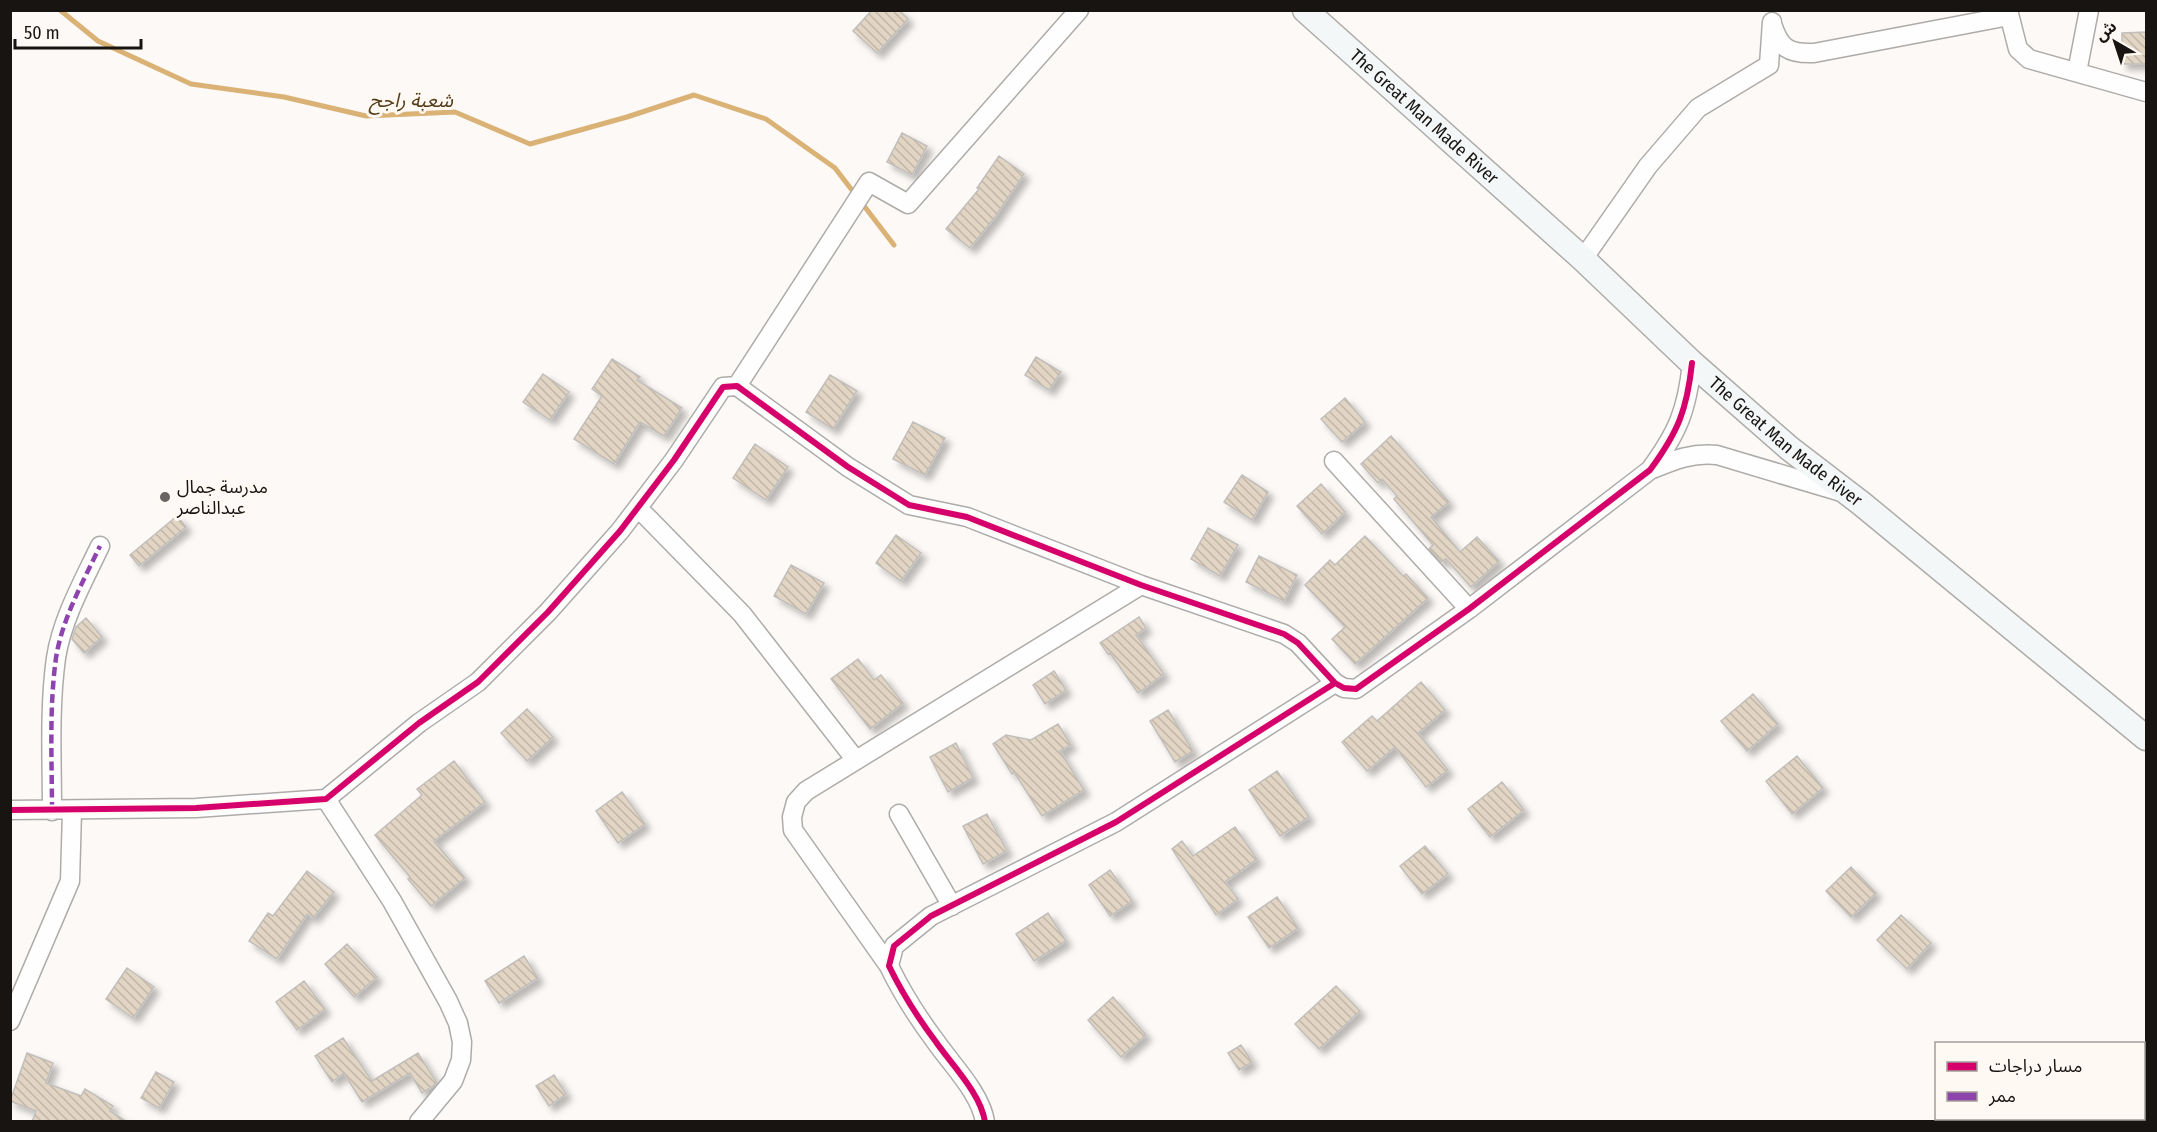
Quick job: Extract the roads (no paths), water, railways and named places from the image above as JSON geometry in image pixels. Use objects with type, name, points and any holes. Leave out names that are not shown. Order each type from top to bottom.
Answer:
[{"type":"main road","name":"The Great Man Made River","points":[[1305,10],[1583,259],[1692,363],[1789,448],[1850,495],[2146,738]]},
{"type":"street","points":[[737,386],[869,182],[908,204],[1079,10]]},
{"type":"street","points":[[2077,72],[2089,10]]},
{"type":"street","points":[[1770,16],[1777,38],[1784,46],[1791,51],[1814,53],[2008,13],[2018,49],[2029,59],[2146,92]]},
{"type":"street","points":[[1583,259],[1648,166],[1698,108],[1769,65],[1770,16]]},
{"type":"street","points":[[10,810],[196,808],[326,799],[419,723],[478,682],[548,612],[620,531],[674,460],[723,387],[737,386],[848,467],[909,505],[967,517],[1141,585],[1284,634],[1298,643],[1335,683],[1344,688],[1356,689],[1469,609],[1650,470],[1669,444],[1680,419],[1689,395],[1692,363]]},
{"type":"street","points":[[1650,470],[1695,454],[1717,455],[1850,495]]},
{"type":"street","points":[[1334,461],[1469,609]]},
{"type":"street","points":[[644,514],[742,614],[855,759]]},
{"type":"street","points":[[52,811],[52,717],[57,657],[70,609],[100,546]]},
{"type":"street","points":[[985,1122],[966,1082],[935,1042],[906,999],[889,966],[793,830],[792,817],[796,802],[806,790],[855,759],[1141,585]]},
{"type":"street","points":[[889,966],[894,946],[931,916],[1116,822],[1335,683]]},
{"type":"street","points":[[326,799],[392,902],[458,1023],[462,1042],[461,1060],[453,1081],[419,1122]]},
{"type":"street","points":[[10,1021],[70,881],[72,811]]},
{"type":"street","points":[[898,814],[952,906]]},
{"type":"waterway","name":"شعبة راجح","points":[[60,10],[98,41],[191,84],[284,97],[366,116],[455,112],[530,144],[627,117],[694,95],[766,119],[835,168],[894,245]]},
{"type":"place","name":"مدرسة جمال عبدالناصر","points":[[165,497]]}]
